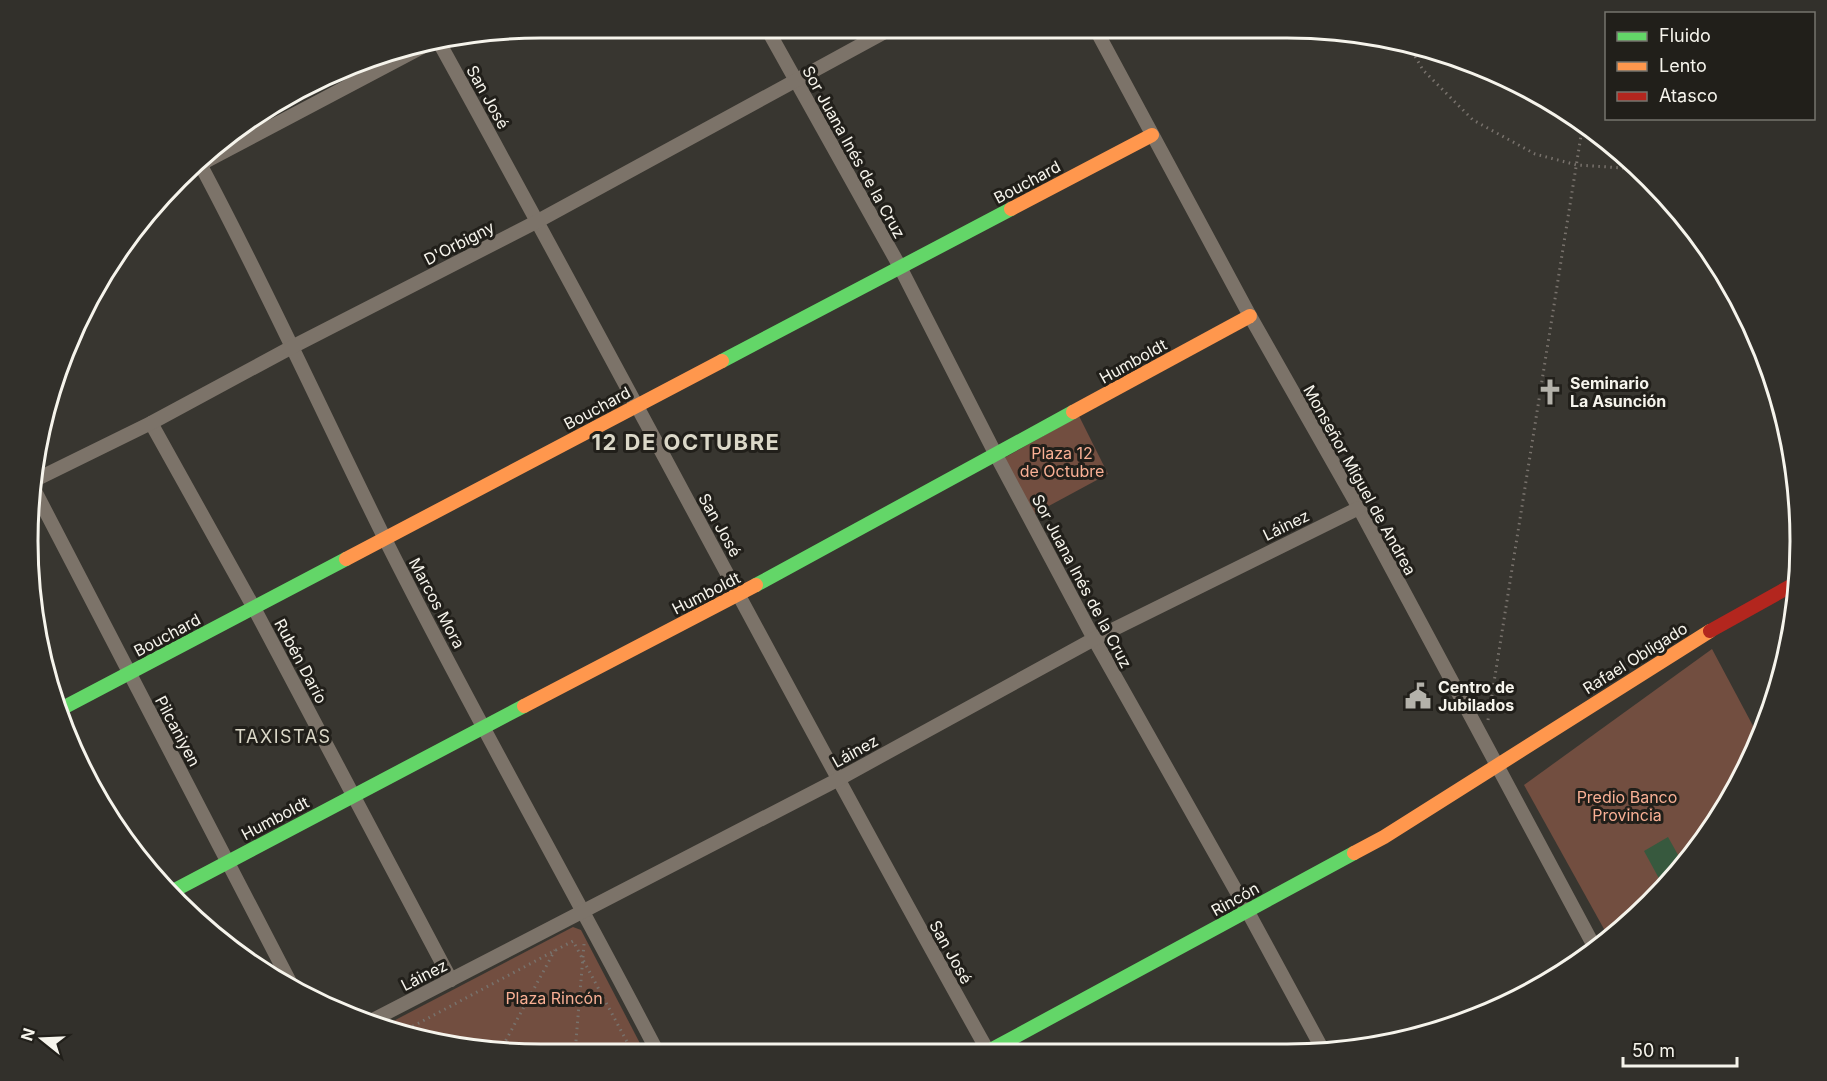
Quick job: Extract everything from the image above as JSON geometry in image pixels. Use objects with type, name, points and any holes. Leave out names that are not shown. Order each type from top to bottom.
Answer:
[{"type":"street","name":"Sor Juana Inés de la Cruz","points":[[772,38],[900,267],[996,455],[1094,639],[1319,1042]]},
{"type":"street","name":"D'Orbigny","points":[[42,476],[151,423],[292,347],[538,221],[872,38]]},
{"type":"street","name":"Monseñor Miguel de Andrea","points":[[1100,38],[1250,316],[1359,508],[1591,942]]},
{"type":"street","name":"San José","points":[[442,47],[538,221],[837,780],[983,1044]]},
{"type":"street","points":[[218,155],[403,57]]},
{"type":"street","name":"Bouchard","points":[[66,706],[1152,135]]},
{"type":"street","name":"Marcos Mora","points":[[201,170],[292,347],[384,538],[653,1044]]},
{"type":"street","name":"Humboldt","points":[[178,888],[352,795],[739,594],[1250,316]]},
{"type":"street","name":"Rubén Darío","points":[[151,423],[254,608],[451,980]]},
{"type":"street","name":"Pilcaniyen","points":[[40,500],[286,974]]},
{"type":"street","name":"Láinez","points":[[379,1017],[585,913],[837,780],[1094,639],[1359,508]]},
{"type":"street","name":"Rafael Obligado","points":[[1496,766],[1694,640],[1787,588]]},
{"type":"street","name":"Rincón","points":[[1002,1044],[1384,837],[1496,766]]},
{"type":"path","points":[[1414,54],[1423,70],[1473,120],[1535,154],[1576,165],[1624,168]]},
{"type":"path","points":[[1484,742],[1581,133]]},
{"type":"path","points":[[576,1044],[585,913]]},
{"type":"path","points":[[412,1027],[573,941],[628,1044]]},
{"type":"path","points":[[506,1042],[555,950]]},
{"type":"green space","name":"Plaza 12 de Octubre","points":[[1079,416],[1108,474],[1034,514],[1004,458]]},
{"type":"green space","name":"Predio Banco Provincia","points":[[1712,649],[1753,727],[1738,763],[1722,792],[1686,847],[1642,896],[1605,930],[1524,785]]},
{"type":"green space","name":"Plaza Rincón","points":[[573,927],[581,930],[640,1044],[540,1044],[475,1039],[442,1034],[393,1021]]},
{"type":"shaded area","points":[[1668,837],[1679,856],[1659,878],[1644,851]]},
{"type":"traffic: fast","points":[[722,361],[1011,209]]},
{"type":"traffic: fast","points":[[756,585],[1073,412]]},
{"type":"traffic: fast","points":[[66,706],[346,559]]},
{"type":"traffic: fast","points":[[178,888],[524,706]]},
{"type":"traffic: fast","points":[[1002,1044],[1354,853]]},
{"type":"traffic: slow","points":[[1011,209],[1152,135]]},
{"type":"traffic: slow","points":[[1073,412],[1250,316]]},
{"type":"traffic: slow","points":[[346,559],[722,361]]},
{"type":"traffic: slow","points":[[524,706],[756,585]]},
{"type":"traffic: slow","points":[[1354,853],[1384,837],[1710,631]]},
{"type":"traffic: jam","points":[[1710,631],[1787,588]]},
{"type":"place","name":"Seminario La Asunción","points":[[1550,392]]},
{"type":"place","name":"Centro de Jubilados","points":[[1418,696]]},
{"type":"district","name":"12 DE OCTUBRE","points":[[686,442]]},
{"type":"district","name":"TAXISTAS","points":[[283,737]]}]
